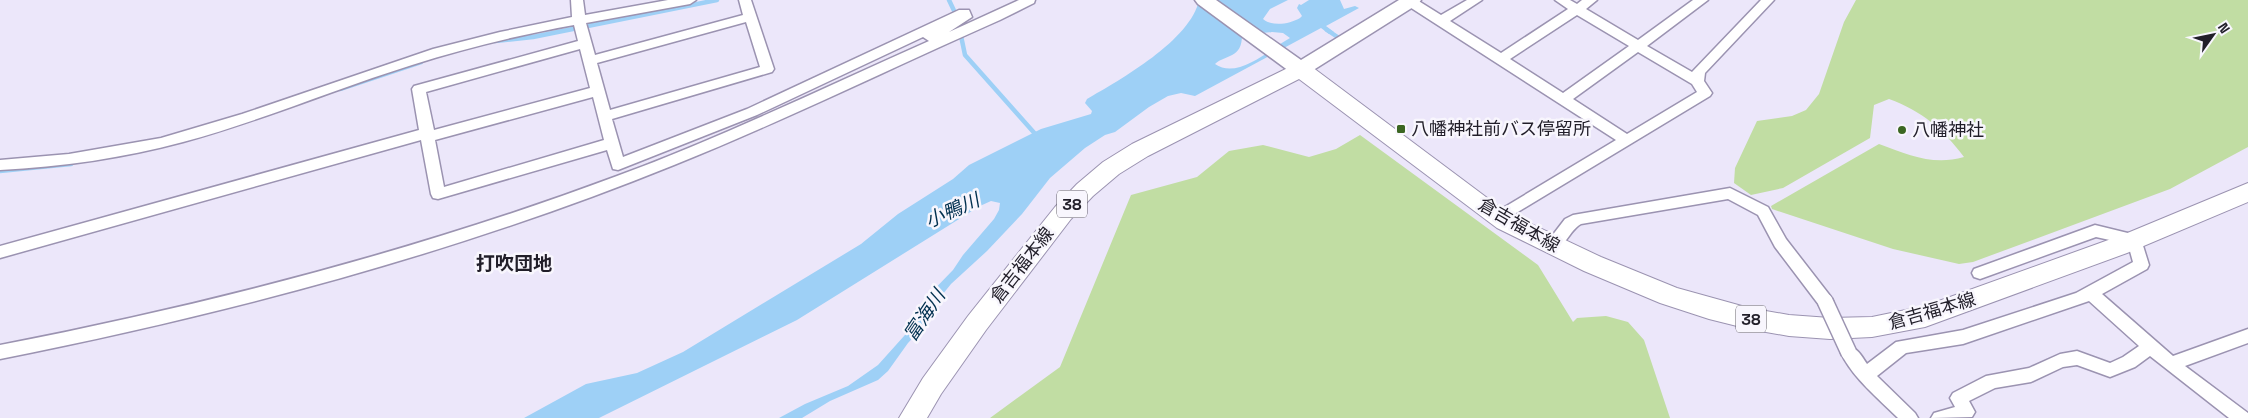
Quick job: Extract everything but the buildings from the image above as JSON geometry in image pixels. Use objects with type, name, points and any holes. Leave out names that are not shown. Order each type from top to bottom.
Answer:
[{"type":"main road","name":"倉吉福本線","points":[[913,418],[932,386],[977,323],[1063,213],[1085,190],[1111,168],[1140,150],[1300,69],[1498,218],[1601,270],[1681,302],[1739,318],[1827,328],[1874,327],[1917,318],[1944,310],[2135,240],[2248,192]]},
{"type":"street","points":[[577,0],[579,21],[618,165],[752,112],[964,13]]},
{"type":"street","points":[[0,165],[84,157],[183,137],[436,53],[485,39],[690,0]]},
{"type":"street","points":[[605,116],[767,70],[745,0]]},
{"type":"street","points":[[907,57],[913,46],[966,17],[956,0]]},
{"type":"street","points":[[0,352],[157,321],[310,281],[372,264],[548,207],[623,180],[698,149],[907,57],[1029,0]]},
{"type":"street","points":[[1204,0],[1300,69],[1411,0],[1626,140]]},
{"type":"street","points":[[1442,20],[1476,0]]},
{"type":"street","points":[[1498,218],[1705,93],[1697,81],[1561,0]]},
{"type":"street","points":[[1501,58],[1591,0]]},
{"type":"street","points":[[1564,99],[1702,0]]},
{"type":"street","points":[[1697,81],[1699,72],[1768,0]]},
{"type":"street","points":[[590,61],[750,17]]},
{"type":"street","points":[[585,43],[419,89],[438,194],[612,143]]},
{"type":"street","points":[[0,252],[428,135],[598,91]]},
{"type":"street","points":[[1553,245],[1570,223],[1578,219],[1730,193],[1763,211],[1780,243],[1826,301],[1849,353],[1866,374],[1910,418]]},
{"type":"street","points":[[1866,374],[1902,347],[1963,337],[2091,293],[2141,265],[2135,240],[2095,231],[1980,273]]},
{"type":"street","points":[[2091,293],[2170,364],[2242,418]]},
{"type":"street","points":[[2170,364],[2248,336]]},
{"type":"street","points":[[1940,418],[1966,412],[1959,398],[1992,381],[2031,375],[2060,361],[2076,358],[2110,370],[2129,362],[2150,347]]},
{"type":"green space","points":[[1856,0],[2248,0],[2248,147],[2170,189],[1973,262],[1959,264],[1893,249],[1772,209],[1771,206],[1879,144],[1931,160],[1964,157],[1940,130],[1922,115],[1889,99],[1874,105],[1870,138],[1783,188],[1751,195],[1734,183],[1735,168],[1757,121],[1792,116],[1806,110],[1819,94],[1844,22]]},
{"type":"green space","points":[[1360,135],[1538,265],[1573,322],[1577,318],[1606,316],[1628,322],[1644,340],[1670,418],[990,418],[1060,367],[1131,195],[1197,177],[1229,151],[1263,145],[1309,157],[1336,149]]},
{"type":"water","points":[[1199,0],[1288,0],[1270,9],[1263,19],[1276,24],[1291,22],[1300,18],[1302,16],[1297,8],[1299,4],[1301,5],[1309,0],[1340,0],[1344,9],[1355,6],[1359,8],[1326,26],[1334,32],[1329,34],[1321,28],[1195,96],[1181,93],[1168,96],[1149,107],[1115,132],[1105,135],[1085,148],[1050,178],[1022,214],[987,251],[951,284],[930,310],[923,327],[908,343],[888,371],[878,380],[830,401],[802,418],[779,418],[805,404],[848,386],[878,365],[913,326],[922,302],[953,270],[963,255],[994,219],[999,210],[1000,203],[991,201],[980,206],[797,320],[599,418],[524,418],[586,384],[637,373],[683,352],[861,244],[898,214],[953,179],[969,165],[1041,129],[1091,114],[1092,111],[1085,103],[1087,99],[1135,70],[1169,44],[1183,30],[1193,15]],"holes":[[[1272,32],[1283,33],[1290,38],[1244,66],[1224,68],[1215,64],[1236,52],[1241,43],[1242,35]]]},
{"type":"waterway","points":[[495,41],[533,37],[717,0]]},
{"type":"waterway","points":[[949,0],[957,17]]},
{"type":"waterway","points":[[1327,30],[1342,40]]},
{"type":"waterway","points":[[960,31],[965,55],[1037,136]]},
{"type":"waterway","points":[[340,89],[421,62]]},
{"type":"waterway","points":[[0,171],[71,164]]},
{"type":"place","name":"八幡神社前バス停留所","points":[[1401,129]]},
{"type":"place","name":"八幡神社","points":[[1902,130]]},
{"type":"district","name":"打吹団地","points":[[514,263]]},
{"type":"water label","name":"小鴨川","points":[[952,210]]},
{"type":"water label","name":"富海川","points":[[924,315]]}]
